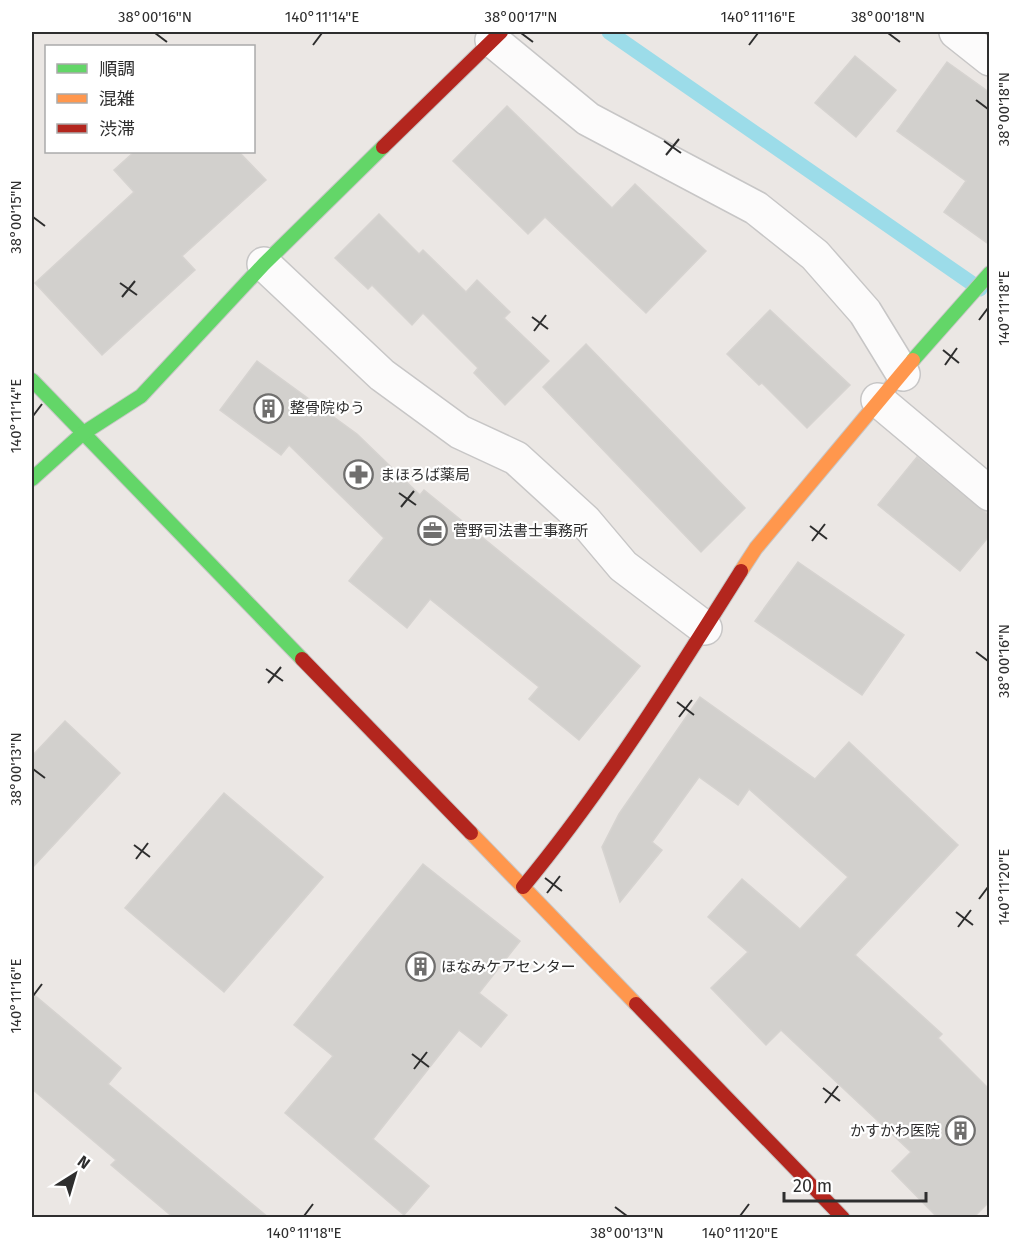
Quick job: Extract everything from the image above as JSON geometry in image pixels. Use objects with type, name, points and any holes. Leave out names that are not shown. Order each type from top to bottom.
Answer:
[{"type":"street","points":[[956,32],[990,59]]},
{"type":"street","points":[[32,479],[82,434],[141,396],[264,264],[497,36],[588,119],[756,208],[815,255],[865,312],[903,374]]},
{"type":"street","points":[[264,264],[382,375],[460,432],[516,458],[585,521],[623,566],[705,628]]},
{"type":"street","points":[[523,887],[561,841],[705,628],[756,548],[878,400],[990,273]]},
{"type":"street","points":[[32,380],[843,1218]]},
{"type":"street","points":[[878,400],[990,494]]},
{"type":"building","points":[[855,56],[896,90],[856,137],[815,103]]},
{"type":"building","points":[[947,62],[990,93],[990,245],[944,212],[966,181],[897,131]]},
{"type":"building","points":[[507,106],[612,208],[635,184],[706,251],[646,313],[545,217],[528,234],[453,161]]},
{"type":"building","points":[[133,153],[240,153],[266,180],[182,256],[195,270],[102,355],[35,283],[134,192],[114,170]]},
{"type":"building","points":[[379,214],[419,254],[423,250],[466,292],[477,280],[510,312],[504,318],[549,361],[505,405],[474,373],[478,368],[423,313],[412,325],[372,285],[368,289],[335,258]]},
{"type":"building","points":[[770,310],[850,385],[807,428],[762,383],[759,385],[727,354]]},
{"type":"building","points":[[586,344],[745,508],[701,552],[543,387]]},
{"type":"building","points":[[257,361],[357,434],[420,495],[424,490],[640,666],[579,740],[529,699],[539,687],[430,599],[407,628],[349,581],[384,538],[289,445],[281,455],[220,410]]},
{"type":"building","points":[[917,457],[990,516],[990,535],[960,571],[878,505]]},
{"type":"building","points":[[798,562],[904,635],[862,695],[755,621]]},
{"type":"building","points":[[700,697],[815,779],[849,742],[958,845],[855,955],[942,1034],[938,1038],[990,1090],[990,1201],[973,1218],[938,1218],[892,1171],[911,1152],[781,1030],[766,1045],[711,988],[748,952],[708,917],[742,879],[800,929],[848,877],[749,789],[738,805],[699,777],[652,842],[662,850],[620,902],[602,847],[619,814]]},
{"type":"building","points":[[65,721],[120,773],[32,868],[32,756]]},
{"type":"building","points":[[224,793],[323,877],[224,992],[125,908]]},
{"type":"building","name":"ほなみケアセンター","points":[[423,864],[520,941],[479,993],[507,1015],[481,1047],[459,1030],[373,1139],[429,1186],[404,1215],[285,1113],[333,1056],[294,1025]]},
{"type":"building","points":[[32,993],[121,1068],[108,1084],[269,1218],[174,1218],[111,1165],[116,1160],[32,1089]]},
{"type":"waterway","points":[[609,32],[980,289]]},
{"type":"traffic: fast","points":[[32,479],[82,434],[141,396],[264,264],[383,147]]},
{"type":"traffic: fast","points":[[913,360],[990,273]]},
{"type":"traffic: fast","points":[[32,380],[302,659]]},
{"type":"traffic: slow","points":[[741,571],[756,548],[913,360]]},
{"type":"traffic: slow","points":[[471,833],[636,1004]]},
{"type":"traffic: jam","points":[[383,147],[501,32]]},
{"type":"traffic: jam","points":[[523,887],[610,772],[741,571]]},
{"type":"traffic: jam","points":[[302,659],[471,833]]},
{"type":"traffic: jam","points":[[636,1004],[843,1218]]},
{"type":"place","name":"整骨院ゆう","points":[[269,408]]},
{"type":"place","name":"まほろば薬局","points":[[359,475]]},
{"type":"place","name":"菅野司法書士事務所","points":[[432,531]]},
{"type":"place","name":"ほなみケアセンター","points":[[420,967]]},
{"type":"place","name":"かすかわ医院","points":[[961,1131]]}]
